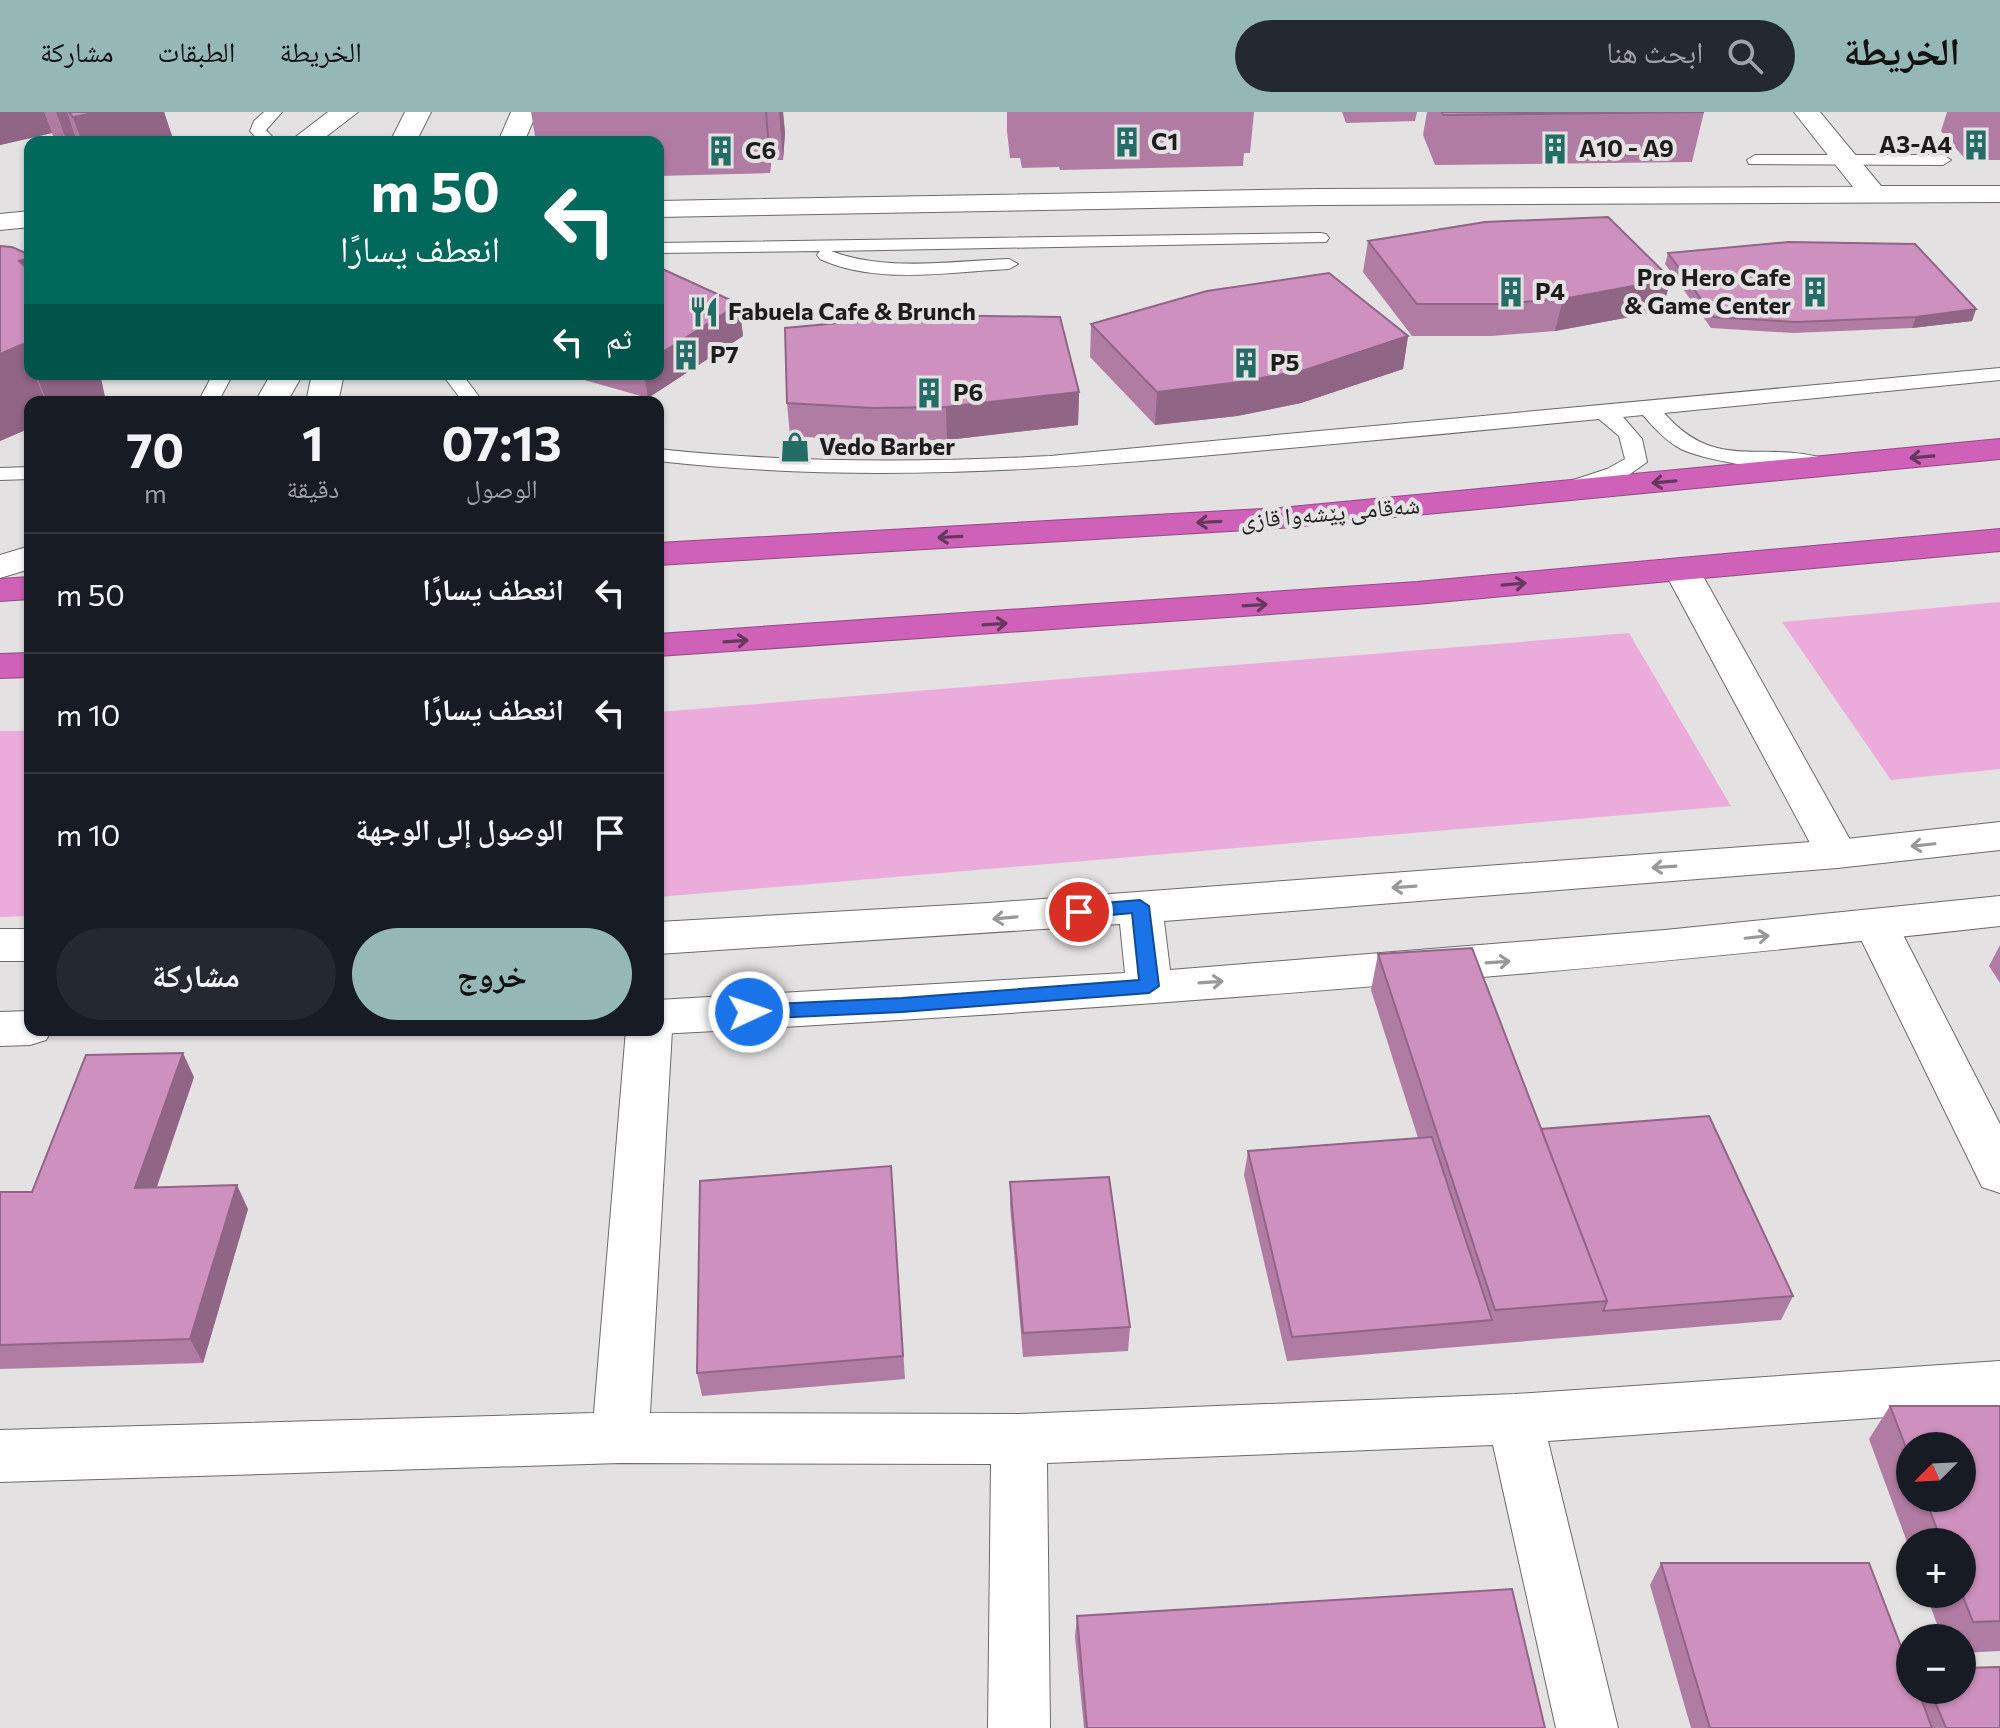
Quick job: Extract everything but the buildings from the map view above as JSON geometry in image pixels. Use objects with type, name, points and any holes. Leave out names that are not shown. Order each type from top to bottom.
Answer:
[{"type":"highway","name":"شەقامی پێشەوا قازی","points":[[664,554],[1280,518],[2000,449]]},
{"type":"highway","points":[[664,645],[1417,593],[2000,540]]},
{"type":"highway","points":[[0,590],[24,588]]},
{"type":"highway","points":[[0,666],[24,665]]},
{"type":"street","points":[[311,136],[345,112]]},
{"type":"street","points":[[406,136],[418,112]]},
{"type":"street","points":[[514,136],[524,112]]},
{"type":"street","points":[[1807,112],[1874,195]]},
{"type":"street","points":[[664,209],[1318,197],[2000,194]]},
{"type":"street","points":[[0,222],[24,220]]},
{"type":"street","points":[[0,567],[24,559]]},
{"type":"street","points":[[1681,569],[1837,854]]},
{"type":"street","points":[[664,938],[835,929],[1837,854],[2000,836]]},
{"type":"street","points":[[1140,906],[1149,986]]},
{"type":"street","points":[[664,1017],[902,1005],[1521,960],[2000,911]]},
{"type":"street","points":[[1876,925],[2000,1173]]},
{"type":"street","points":[[0,945],[24,945]]},
{"type":"street","points":[[0,1029],[24,1028]]},
{"type":"street","points":[[620,1438],[649,1036]]},
{"type":"street","points":[[0,1456],[620,1438],[1019,1439],[1515,1419],[2000,1385]]},
{"type":"street","points":[[1515,1419],[1587,1728]]},
{"type":"street","points":[[1019,1439],[1019,1728]]},
{"type":"lane","points":[[263,136],[258,131],[260,124],[274,112]]},
{"type":"lane","points":[[1755,160],[1943,160]]},
{"type":"lane","points":[[664,248],[1320,238]]},
{"type":"lane","points":[[823,247],[832,260],[862,266],[1009,264]]},
{"type":"lane","points":[[664,456],[729,465],[886,471],[1113,457],[1650,410],[2000,374]]},
{"type":"lane","points":[[1650,410],[1672,433],[1692,447],[1779,461],[1848,464]]},
{"type":"lane","points":[[1563,491],[1615,474],[1636,462],[1636,452],[1627,427],[1605,414]]},
{"type":"lane","points":[[0,474],[24,473]]},
{"type":"shaded area","points":[[2000,602],[2000,769],[1891,780],[1782,622]]},
{"type":"shaded area","points":[[1629,633],[1731,806],[664,896],[664,712]]},
{"type":"shaded area","points":[[0,731],[24,731],[24,916],[0,917]]},
{"type":"place","name":"C1","points":[[1127,142]]},
{"type":"place","name":"A3-A4","points":[[1976,145]]},
{"type":"place","name":"A10 - A9","points":[[1555,149]]},
{"type":"place","name":"C6","points":[[721,151]]},
{"type":"place","name":"P4","points":[[1511,292]]},
{"type":"place","name":"Pro Hero Cafe & Game Center","points":[[1815,292]]},
{"type":"place","name":"Fabuela Cafe & Brunch","points":[[704,312]]},
{"type":"place","name":"P7","points":[[686,355]]},
{"type":"place","name":"P5","points":[[1246,363]]},
{"type":"place","name":"P6","points":[[929,393]]},
{"type":"place","name":"Vedo Barber","points":[[795,447]]},
{"type":"route","points":[[749,1012],[902,1005],[1149,986],[1140,906],[1079,912]]}]
